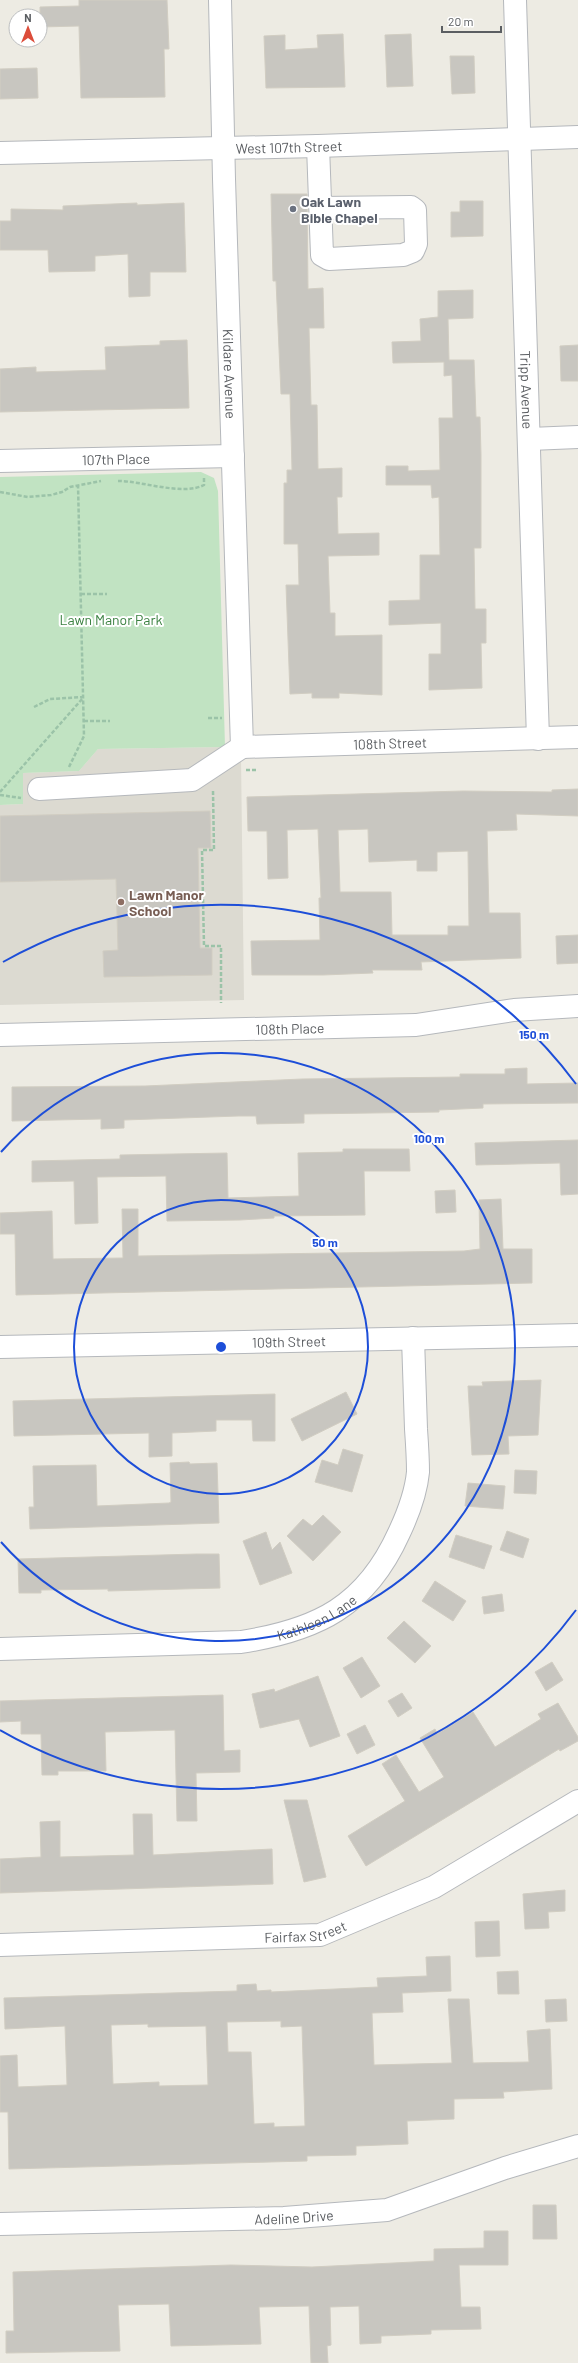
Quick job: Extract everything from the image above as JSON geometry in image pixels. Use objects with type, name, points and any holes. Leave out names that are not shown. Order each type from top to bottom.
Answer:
[{"type":"street","name":"Kildare Avenue","points":[[220,0],[242,747]]},
{"type":"street","name":"Tripp Avenue","points":[[515,0],[530,439],[538,739]]},
{"type":"street","name":"West 107th Street","points":[[0,153],[318,146],[578,137]]},
{"type":"street","points":[[318,146],[322,255],[329,258],[403,255],[413,251],[416,244],[415,210],[411,207],[321,208]]},
{"type":"street","points":[[530,439],[578,437]]},
{"type":"street","name":"107th Place","points":[[0,461],[233,456]]},
{"type":"street","points":[[538,739],[578,737]]},
{"type":"street","name":"108th Street","points":[[242,747],[538,739]]},
{"type":"street","points":[[31,793],[192,780],[242,747]]},
{"type":"street","name":"108th Place","points":[[0,1035],[416,1025],[514,1010],[578,1006]]},
{"type":"street","name":"109th Street","points":[[0,1347],[578,1335]]},
{"type":"street","name":"Kathleen Lane","points":[[0,1648],[241,1642],[272,1637],[314,1624],[341,1608],[361,1592],[388,1559],[414,1495],[418,1472],[413,1338]]},
{"type":"street","name":"Fairfax Street","points":[[0,1945],[320,1935],[434,1887],[578,1801]]},
{"type":"street","name":"Adeline Drive","points":[[0,2224],[284,2218],[387,2210],[505,2168],[578,2146]]},
{"type":"path","points":[[116,481],[152,484],[177,490],[197,489],[204,485],[204,475]]},
{"type":"path","points":[[0,492],[28,497],[50,495],[78,485],[109,481]]},
{"type":"path","points":[[67,771],[84,736],[78,485]]},
{"type":"path","points":[[81,594],[107,594]]},
{"type":"path","points":[[34,707],[50,699],[84,697]]},
{"type":"path","points":[[0,792],[84,697]]},
{"type":"path","points":[[208,718],[226,718]]},
{"type":"path","points":[[84,722],[110,720]]},
{"type":"path","points":[[241,770],[257,770]]},
{"type":"path","points":[[213,788],[214,850],[202,850],[204,946],[221,946],[221,1003]]},
{"type":"path","points":[[0,795],[31,793]]},
{"type":"shaded area","name":"Lawn Manor School","points":[[225,747],[241,757],[244,1000],[0,1005],[0,805],[23,804],[23,773],[79,771],[98,749]]},
{"type":"green space","name":"Lawn Manor Park","points":[[201,472],[214,478],[218,491],[225,747],[98,749],[79,771],[23,773],[23,804],[0,805],[0,477]]},
{"type":"building","points":[[79,0],[167,0],[169,49],[164,49],[165,97],[81,98],[79,26],[48,27],[48,8],[40,8],[79,6]]},
{"type":"building","points":[[343,34],[345,87],[266,88],[264,36],[285,35],[285,50],[318,48],[317,35]]},
{"type":"building","points":[[411,34],[413,86],[387,87],[385,35]]},
{"type":"building","points":[[450,56],[474,56],[475,93],[452,94]]},
{"type":"building","points":[[37,68],[38,98],[0,99],[0,69]]},
{"type":"building","points":[[271,194],[307,194],[308,289],[323,288],[324,328],[309,328],[311,405],[317,405],[318,469],[342,468],[342,497],[337,497],[338,534],[379,533],[379,555],[328,556],[330,613],[335,613],[335,636],[382,635],[382,695],[339,693],[339,698],[312,698],[312,693],[290,694],[286,585],[299,585],[298,544],[284,544],[284,483],[287,483],[287,470],[292,470],[290,394],[281,394],[276,281],[273,281]]},
{"type":"building","points":[[460,201],[483,201],[483,236],[451,237],[451,212],[460,212]]},
{"type":"building","points":[[137,203],[137,205],[184,203],[186,272],[150,272],[150,296],[129,297],[128,254],[95,256],[95,271],[49,272],[48,250],[0,250],[0,221],[11,221],[11,209],[63,210],[63,206]]},
{"type":"building","points":[[473,290],[473,318],[448,319],[449,360],[474,360],[476,417],[480,417],[481,548],[474,548],[475,609],[486,609],[486,643],[481,643],[482,688],[429,690],[429,654],[441,654],[441,623],[389,625],[389,601],[420,600],[420,555],[440,555],[439,497],[432,498],[431,485],[386,485],[386,466],[408,466],[408,471],[440,470],[439,418],[453,418],[452,375],[444,376],[444,362],[393,363],[392,342],[421,341],[420,319],[438,317],[438,291]]},
{"type":"building","points":[[187,340],[189,408],[0,412],[0,369],[36,367],[36,372],[106,370],[105,347],[160,345],[160,341]]},
{"type":"building","points":[[578,345],[578,381],[561,381],[560,346]]},
{"type":"building","points":[[578,789],[578,816],[516,814],[517,830],[487,831],[489,913],[520,913],[521,958],[421,962],[422,970],[372,970],[373,973],[323,975],[252,975],[251,941],[320,940],[319,898],[321,898],[318,829],[287,830],[288,878],[268,879],[267,831],[248,831],[247,797],[463,791],[552,792],[552,790]],"holes":[[[368,829],[369,862],[417,860],[417,871],[437,871],[437,852],[468,851],[469,926],[448,926],[448,935],[392,935],[391,892],[340,892],[338,830]]]},
{"type":"building","points":[[210,811],[211,848],[198,848],[200,948],[212,948],[212,975],[104,977],[103,951],[118,950],[116,879],[0,882],[0,816]]},
{"type":"building","points":[[578,935],[578,963],[557,964],[556,936]]},
{"type":"building","points":[[527,1068],[527,1084],[578,1083],[578,1103],[483,1104],[483,1108],[439,1110],[439,1112],[304,1114],[304,1123],[257,1124],[256,1116],[238,1116],[124,1120],[124,1128],[101,1129],[101,1119],[12,1121],[12,1087],[145,1086],[302,1079],[460,1077],[460,1074],[505,1074],[505,1069]]},
{"type":"building","points":[[578,1140],[578,1194],[561,1195],[560,1163],[476,1165],[475,1143]]},
{"type":"building","points":[[343,1149],[409,1149],[410,1171],[364,1171],[365,1215],[274,1216],[274,1218],[240,1220],[167,1221],[166,1176],[97,1177],[98,1223],[75,1224],[74,1181],[32,1182],[32,1161],[120,1159],[120,1155],[227,1153],[228,1198],[299,1196],[298,1153],[343,1152]]},
{"type":"building","points":[[455,1190],[456,1212],[436,1213],[435,1191]]},
{"type":"building","points":[[501,1199],[503,1249],[532,1249],[532,1283],[16,1295],[15,1234],[0,1234],[0,1213],[52,1211],[53,1259],[123,1258],[122,1209],[138,1209],[138,1256],[464,1251],[480,1249],[479,1200]]},
{"type":"building","points":[[541,1380],[538,1435],[508,1436],[509,1454],[472,1455],[468,1386],[483,1386],[482,1382]]},
{"type":"building","points":[[346,1392],[357,1414],[302,1441],[291,1419]]},
{"type":"building","points":[[275,1394],[275,1441],[253,1441],[252,1420],[216,1420],[216,1431],[172,1433],[172,1456],[149,1457],[149,1433],[14,1436],[13,1401]]},
{"type":"building","points":[[343,1449],[363,1455],[352,1492],[315,1482],[322,1460],[338,1465]]},
{"type":"building","points":[[189,1462],[190,1464],[217,1463],[219,1523],[30,1529],[29,1507],[34,1507],[33,1466],[96,1465],[97,1506],[169,1503],[171,1502],[170,1463]]},
{"type":"building","points":[[515,1470],[537,1471],[536,1494],[514,1493]]},
{"type":"building","points":[[468,1483],[505,1486],[503,1509],[465,1506]]},
{"type":"building","points":[[323,1515],[341,1532],[313,1561],[287,1536],[303,1519],[312,1526]]},
{"type":"building","points":[[507,1531],[529,1539],[523,1558],[500,1550]]},
{"type":"building","points":[[266,1532],[272,1550],[280,1542],[292,1573],[260,1585],[243,1541]]},
{"type":"building","points":[[456,1535],[492,1546],[484,1569],[449,1557]]},
{"type":"building","points":[[219,1554],[220,1588],[108,1591],[108,1589],[41,1590],[41,1593],[19,1593],[18,1559]]},
{"type":"building","points":[[435,1581],[466,1601],[453,1621],[422,1601]]},
{"type":"building","points":[[502,1594],[504,1611],[484,1614],[482,1597]]},
{"type":"building","points":[[404,1621],[431,1646],[415,1663],[387,1638]]},
{"type":"building","points":[[362,1657],[380,1686],[361,1698],[343,1668]]},
{"type":"building","points":[[552,1662],[563,1680],[546,1691],[535,1672]]},
{"type":"building","points":[[318,1676],[340,1736],[310,1747],[299,1719],[260,1728],[252,1694],[274,1689],[275,1692]]},
{"type":"building","points":[[402,1693],[412,1708],[398,1717],[388,1701]]},
{"type":"building","points":[[223,1695],[224,1751],[240,1750],[240,1772],[196,1773],[197,1821],[177,1821],[175,1730],[105,1732],[106,1771],[58,1771],[58,1775],[42,1775],[41,1734],[21,1734],[21,1721],[0,1722],[0,1701]]},
{"type":"building","points":[[558,1703],[578,1737],[578,1741],[560,1751],[559,1749],[366,1866],[348,1836],[405,1801],[382,1764],[396,1755],[419,1792],[444,1777],[420,1738],[435,1729],[437,1734],[473,1712],[495,1747],[541,1719],[538,1714]]},
{"type":"building","points":[[365,1725],[375,1745],[357,1754],[347,1734]]},
{"type":"building","points":[[284,1800],[307,1800],[326,1877],[304,1882]]},
{"type":"building","points":[[133,1814],[152,1814],[153,1855],[272,1849],[273,1884],[0,1893],[0,1859],[41,1857],[40,1822],[60,1821],[60,1857],[134,1855]]},
{"type":"building","points":[[565,1890],[565,1911],[548,1912],[549,1928],[525,1929],[523,1894]]},
{"type":"building","points":[[499,1921],[500,1956],[476,1957],[475,1922]]},
{"type":"building","points":[[450,1956],[451,1991],[402,1993],[403,2012],[372,2013],[374,2065],[452,2063],[448,1999],[469,1999],[473,2063],[529,2062],[527,2031],[550,2029],[552,2089],[503,2092],[504,2098],[454,2099],[454,2119],[407,2121],[408,2144],[356,2146],[356,2155],[307,2156],[307,2161],[9,2169],[8,2112],[0,2112],[0,2056],[17,2055],[18,2087],[67,2085],[65,2026],[5,2029],[4,1998],[237,1991],[237,1985],[256,1984],[257,1991],[271,1990],[271,1992],[378,1987],[377,1978],[427,1976],[426,1957]],"holes":[[[281,2021],[281,2027],[302,2026],[305,2126],[274,2127],[274,2123],[254,2124],[251,2052],[228,2052],[227,2022]],[[148,2024],[148,2027],[206,2026],[208,2085],[159,2086],[159,2082],[113,2084],[111,2025]]]},
{"type":"building","points":[[518,1971],[519,1994],[498,1994],[497,1972]]},
{"type":"building","points":[[566,1999],[567,2021],[546,2022],[545,2000]]},
{"type":"building","points":[[533,2205],[556,2205],[557,2239],[533,2239]]},
{"type":"building","points":[[484,2231],[508,2231],[508,2265],[459,2265],[461,2307],[480,2307],[481,2329],[431,2330],[431,2334],[381,2336],[381,2343],[360,2344],[359,2306],[330,2307],[331,2345],[327,2346],[328,2363],[311,2363],[309,2306],[259,2307],[261,2344],[171,2346],[169,2304],[118,2305],[120,2351],[6,2353],[6,2331],[14,2331],[13,2272],[231,2265],[312,2267],[434,2261],[434,2249],[484,2248]]},
{"type":"place","name":"Oak Lawn Bible Chapel","points":[[293,209]]},
{"type":"place","name":"Lawn Manor School","points":[[121,902]]}]
